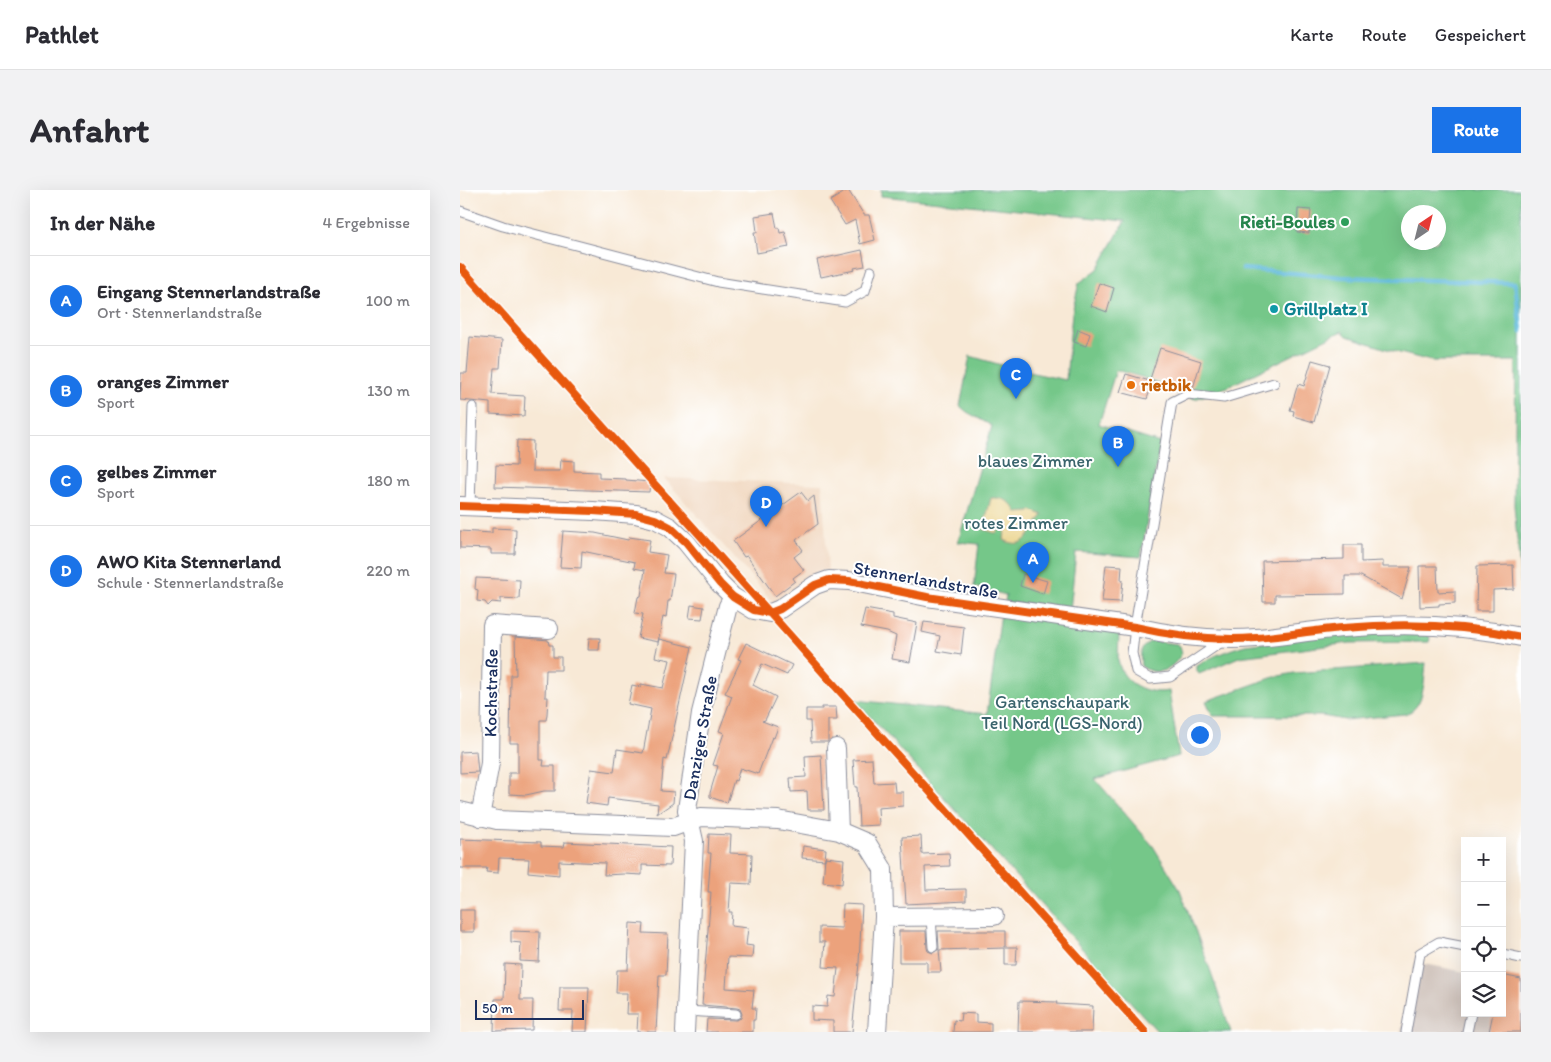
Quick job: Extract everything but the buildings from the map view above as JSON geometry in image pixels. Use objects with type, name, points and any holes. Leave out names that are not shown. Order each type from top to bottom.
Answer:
[{"type":"street","name":"Stennerlandstraße","points":[[465,506],[593,511],[636,514],[655,519],[670,526],[686,542],[720,584],[734,597],[754,610],[770,612],[780,609],[815,585],[829,580],[849,581],[927,598],[1135,627],[1160,633],[1225,639],[1256,638],[1344,628],[1438,626],[1521,637]]},
{"type":"street","name":"Danziger Straße","points":[[685,1032],[694,841],[686,810],[702,713],[728,606],[734,597]]},
{"type":"street","name":"Kochstraße","points":[[480,817],[490,763],[492,625],[549,629]]},
{"type":"street","points":[[836,748],[839,831]]},
{"type":"street","points":[[460,811],[497,820],[673,828],[701,817],[778,820],[839,831],[867,843],[883,869],[884,917],[877,1032]]},
{"type":"street","points":[[884,917],[994,916]]},
{"type":"lane","points":[[460,211],[503,226],[718,282],[844,302],[865,291],[871,271]]},
{"type":"lane","points":[[1225,639],[1170,678],[1150,679],[1136,671],[1132,653],[1135,627],[1172,402],[1188,394],[1224,398],[1274,383]]},
{"type":"lane","points":[[465,506],[473,407]]},
{"type":"lane","points":[[931,917],[933,947]]},
{"type":"lane","points":[[1406,1032],[1420,953],[1439,942],[1461,946]]},
{"type":"lane","points":[[1506,955],[1521,958]]},
{"type":"lane","points":[[686,1012],[736,1014]]},
{"type":"lane","points":[[1467,1032],[1469,1017]]},
{"type":"shaded area","points":[[664,478],[822,484],[828,570],[817,571],[775,604]]},
{"type":"shaded area","points":[[1415,962],[1461,971],[1461,1017],[1506,1017],[1521,1032],[1401,1032]]},
{"type":"green space","points":[[881,190],[1521,190],[1521,583],[1514,505],[1516,361],[1431,361],[1347,336],[1342,331],[1227,387],[1195,399],[1146,383],[1145,378],[1116,370],[1099,424],[1160,443],[1141,557],[1076,552],[1070,611],[1005,602],[1006,595],[974,587],[979,544],[958,542],[992,426],[960,406],[970,356],[1019,370],[1066,380],[1072,313],[1079,283],[1098,269],[1125,221],[881,196]]},
{"type":"green space","name":"Gartenschaupark Teil Nord (LGS-Nord)","points":[[1001,613],[1119,632],[1118,659],[1124,675],[1137,686],[1144,689],[1161,692],[1169,691],[1179,756],[1095,779],[1153,846],[1180,890],[1231,1032],[1158,1032],[855,700],[987,714]]},
{"type":"green space","points":[[1353,632],[1428,634],[1430,638],[1429,642],[1350,643],[1239,657],[1199,674],[1197,671],[1197,666],[1208,659],[1245,645]]},
{"type":"green space","points":[[1152,641],[1177,644],[1180,646],[1182,653],[1170,667],[1164,670],[1147,670],[1141,666],[1141,654],[1145,645]]},
{"type":"green space","points":[[1426,663],[1424,685],[1420,700],[1412,711],[1405,714],[1345,720],[1322,716],[1213,716],[1206,701],[1274,677],[1294,673]]},
{"type":"sand","points":[[991,498],[1000,498],[1007,501],[1017,513],[1030,512],[1031,510],[1043,515],[1027,538],[1018,543],[1012,543],[1004,540],[1005,530],[1008,527],[1006,524],[999,526],[998,532],[995,533],[983,529]]},
{"type":"waterway","points":[[1243,269],[1341,277],[1515,283],[1521,331]]},
{"type":"cycle path","points":[[460,267],[1145,1032]]},
{"type":"cycle path","points":[[460,506],[593,511],[636,514],[655,519],[670,527],[686,542],[733,597],[754,610],[770,613],[780,609],[815,585],[829,580],[849,581],[927,597],[1195,637],[1256,638],[1343,628],[1410,625],[1478,630],[1521,637]]},
{"type":"place","name":"Rieti-Boules","points":[[1345,222]]},
{"type":"place","name":"Grillplatz I","points":[[1274,309]]},
{"type":"place","name":"rietbik","points":[[1131,385]]},
{"type":"place","name":"gelbes Zimmer","points":[[1016,399]]},
{"type":"place","name":"oranges Zimmer","points":[[1118,467]]},
{"type":"place","name":"AWO Kita Stennerland","points":[[766,527]]},
{"type":"place","name":"Eingang Stennerlandstraße","points":[[1033,583]]},
{"type":"park label","name":"blaues Zimmer","points":[[1035,461]]},
{"type":"park label","name":"rotes Zimmer","points":[[1016,523]]}]
